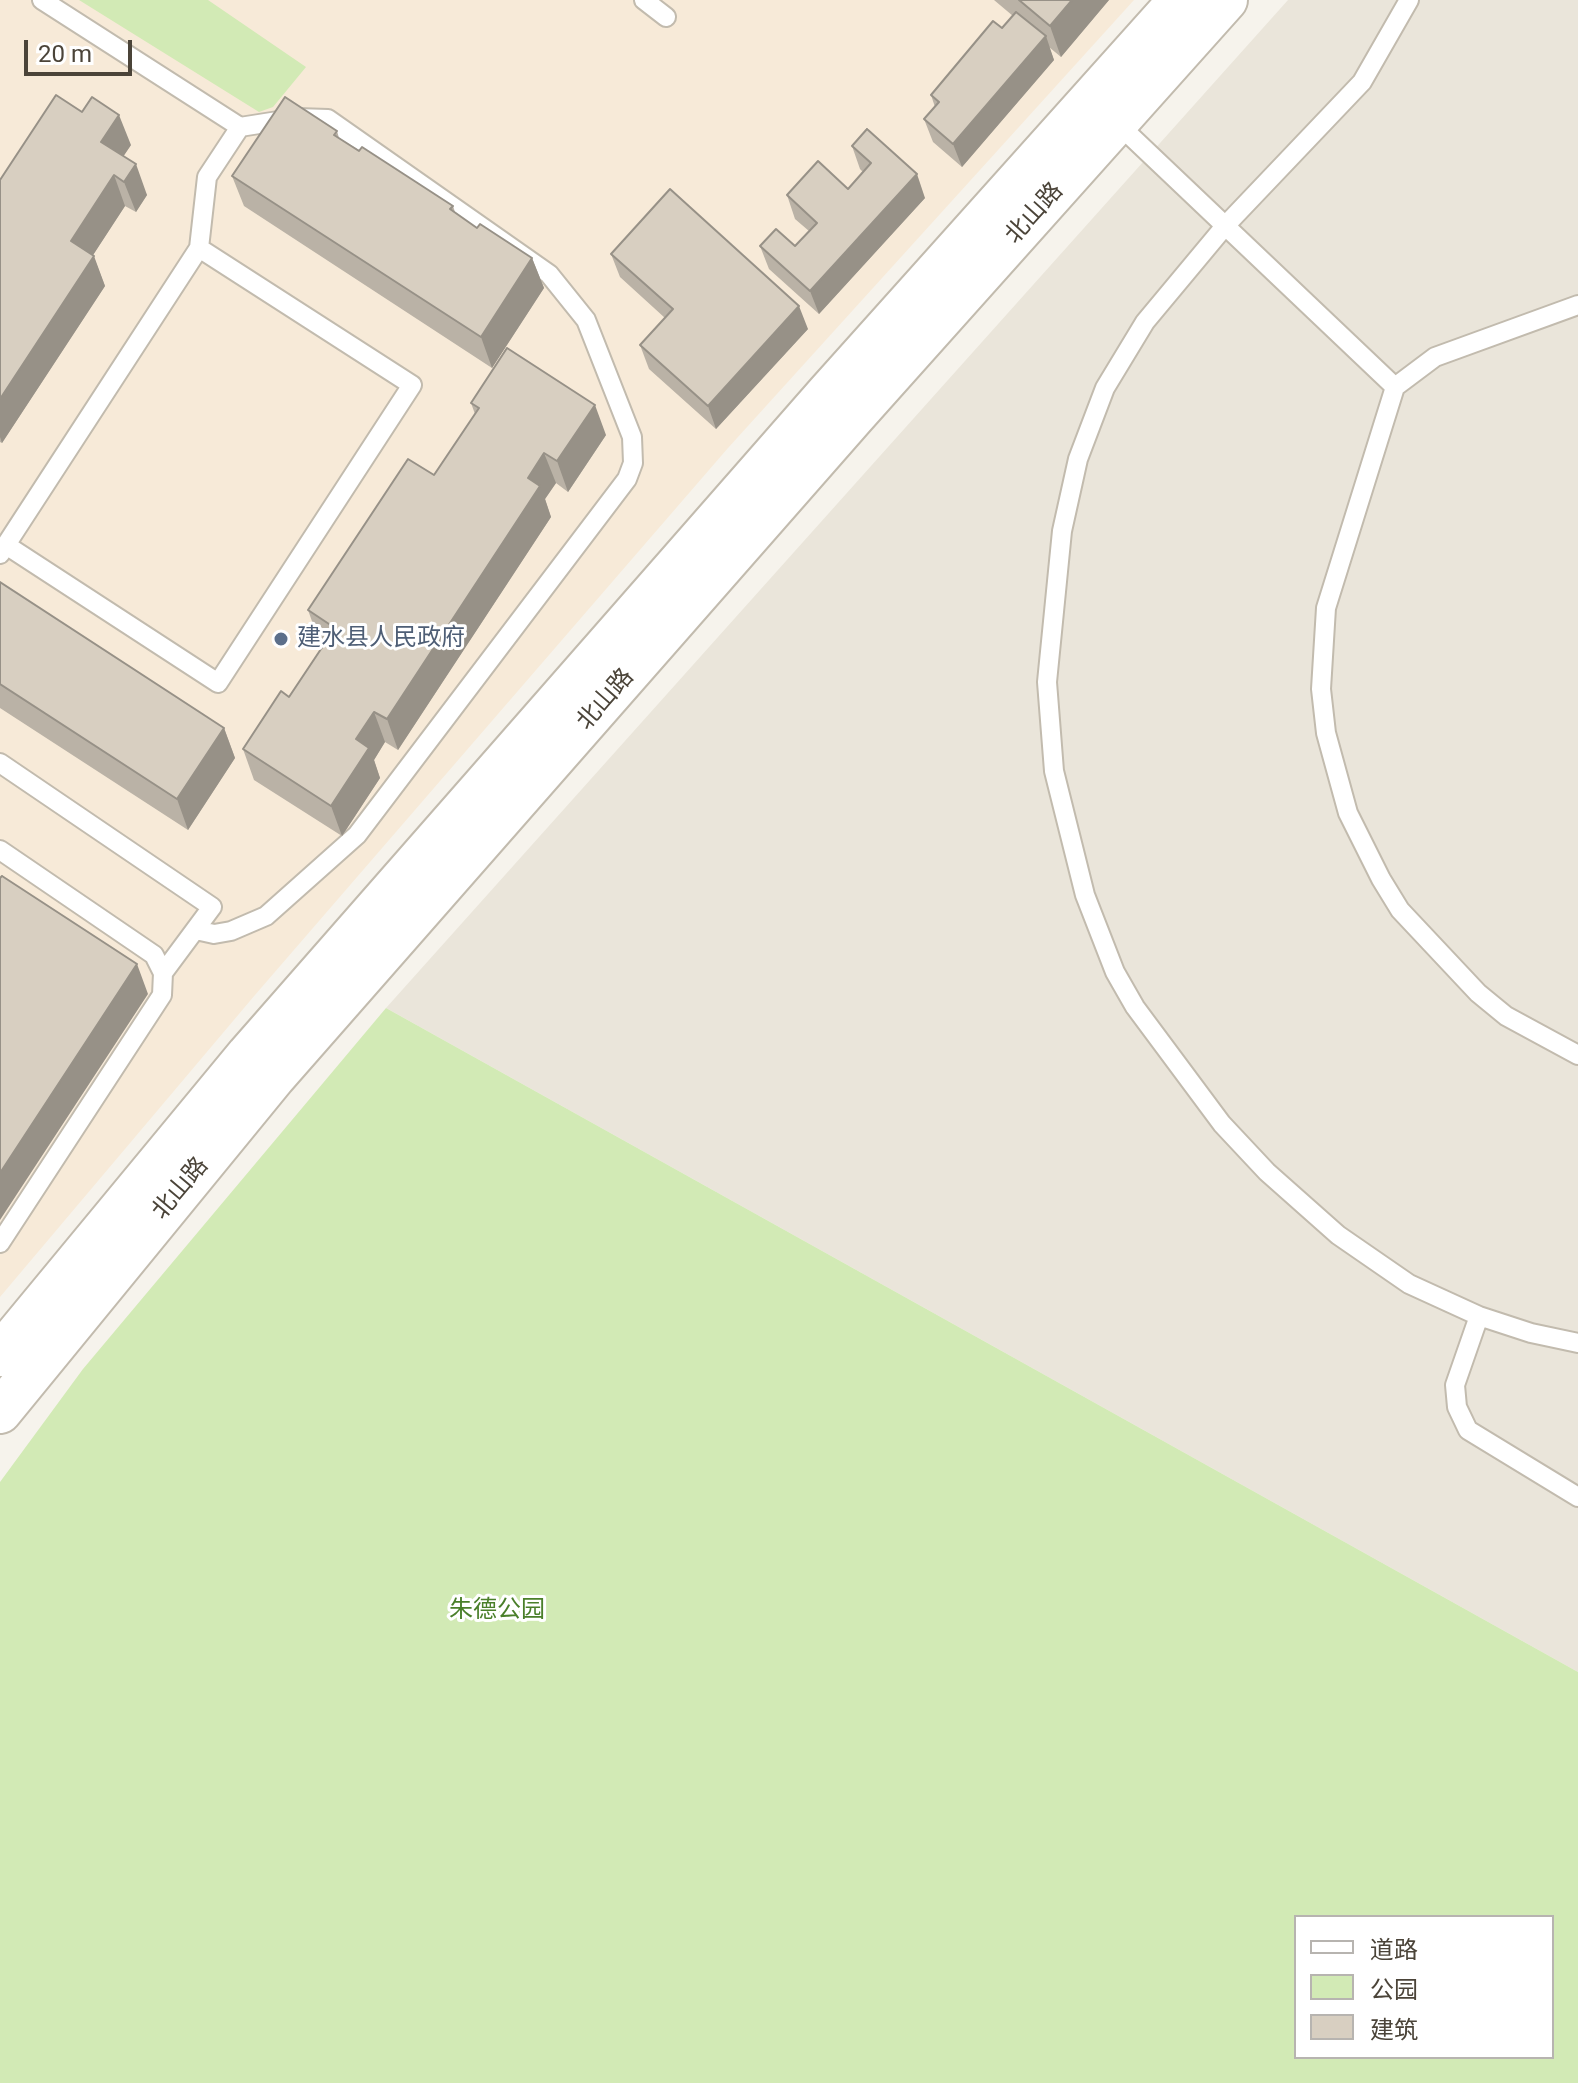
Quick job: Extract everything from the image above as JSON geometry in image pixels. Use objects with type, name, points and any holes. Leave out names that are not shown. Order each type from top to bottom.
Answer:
[{"type":"street","name":"北山路","points":[[0,1355],[248,1055],[828,393],[1180,0]]},
{"type":"street","name":"北山路","points":[[0,1412],[274,1077],[1226,0]]},
{"type":"lane","points":[[42,0],[240,127],[297,118],[328,119],[549,274],[586,320],[632,437],[633,463],[627,479],[357,835],[266,916],[231,931],[214,934],[196,930]]},
{"type":"lane","points":[[644,0],[666,17]]},
{"type":"lane","points":[[1409,0],[1362,82],[1225,226],[1145,322],[1105,388],[1078,459],[1062,531],[1047,682],[1049,726],[1063,813],[1085,895],[1115,972],[1150,1029],[1222,1124],[1267,1172],[1338,1235],[1409,1284],[1479,1316],[1578,1343]]},
{"type":"lane","points":[[1117,123],[1395,387]]},
{"type":"lane","points":[[199,248],[412,385],[218,683],[3,550],[199,248],[207,177],[240,127]]},
{"type":"lane","points":[[1578,305],[1435,357],[1395,387],[1326,608],[1321,689],[1336,776],[1348,813],[1381,879],[1425,940],[1506,1016],[1578,1055]]},
{"type":"lane","points":[[0,763],[212,907],[163,973]]},
{"type":"lane","points":[[0,850],[154,955],[163,973],[162,995],[0,1243]]},
{"type":"lane","points":[[1479,1316],[1455,1385],[1457,1407],[1468,1430],[1578,1497]]},
{"type":"shaded area","name":"建水县人民政府","points":[[0,0],[1134,0],[728,448],[255,995],[0,1297]]},
{"type":"shaded area","points":[[1288,0],[1578,0],[1578,1672],[386,1008]]},
{"type":"green space","points":[[79,0],[208,0],[306,67],[273,107],[259,112]]},
{"type":"green space","name":"朱德公园","points":[[386,1008],[1578,1672],[1578,2083],[0,2083],[0,1482],[83,1369]]},
{"type":"building","points":[[1019,0],[1072,0],[1050,26]]},
{"type":"building","points":[[1016,12],[1046,36],[953,144],[924,119],[939,102],[931,95],[993,21],[1002,28]]},
{"type":"building","points":[[56,95],[82,112],[92,97],[119,115],[101,142],[136,164],[124,182],[114,175],[71,241],[94,256],[0,399],[0,180]]},
{"type":"building","points":[[285,97],[337,131],[334,135],[359,151],[362,147],[453,206],[450,209],[477,228],[480,224],[532,258],[481,337],[232,176]]},
{"type":"building","points":[[867,129],[917,174],[810,291],[760,246],[776,229],[795,246],[817,223],[787,195],[818,161],[848,189],[871,163],[852,146]]},
{"type":"building","points":[[670,189],[799,306],[708,406],[640,345],[673,309],[611,254]]},
{"type":"building","points":[[507,348],[595,405],[557,461],[544,453],[528,478],[540,486],[387,719],[374,712],[356,739],[369,748],[331,806],[243,749],[281,691],[289,697],[335,628],[308,610],[408,459],[434,475],[479,408],[471,403]]},
{"type":"building","points":[[0,582],[224,728],[177,799],[0,684]]},
{"type":"building","points":[[2,876],[137,964],[0,1173],[0,878]]},
{"type":"place","name":"建水县人民政府","points":[[281,639]]}]
